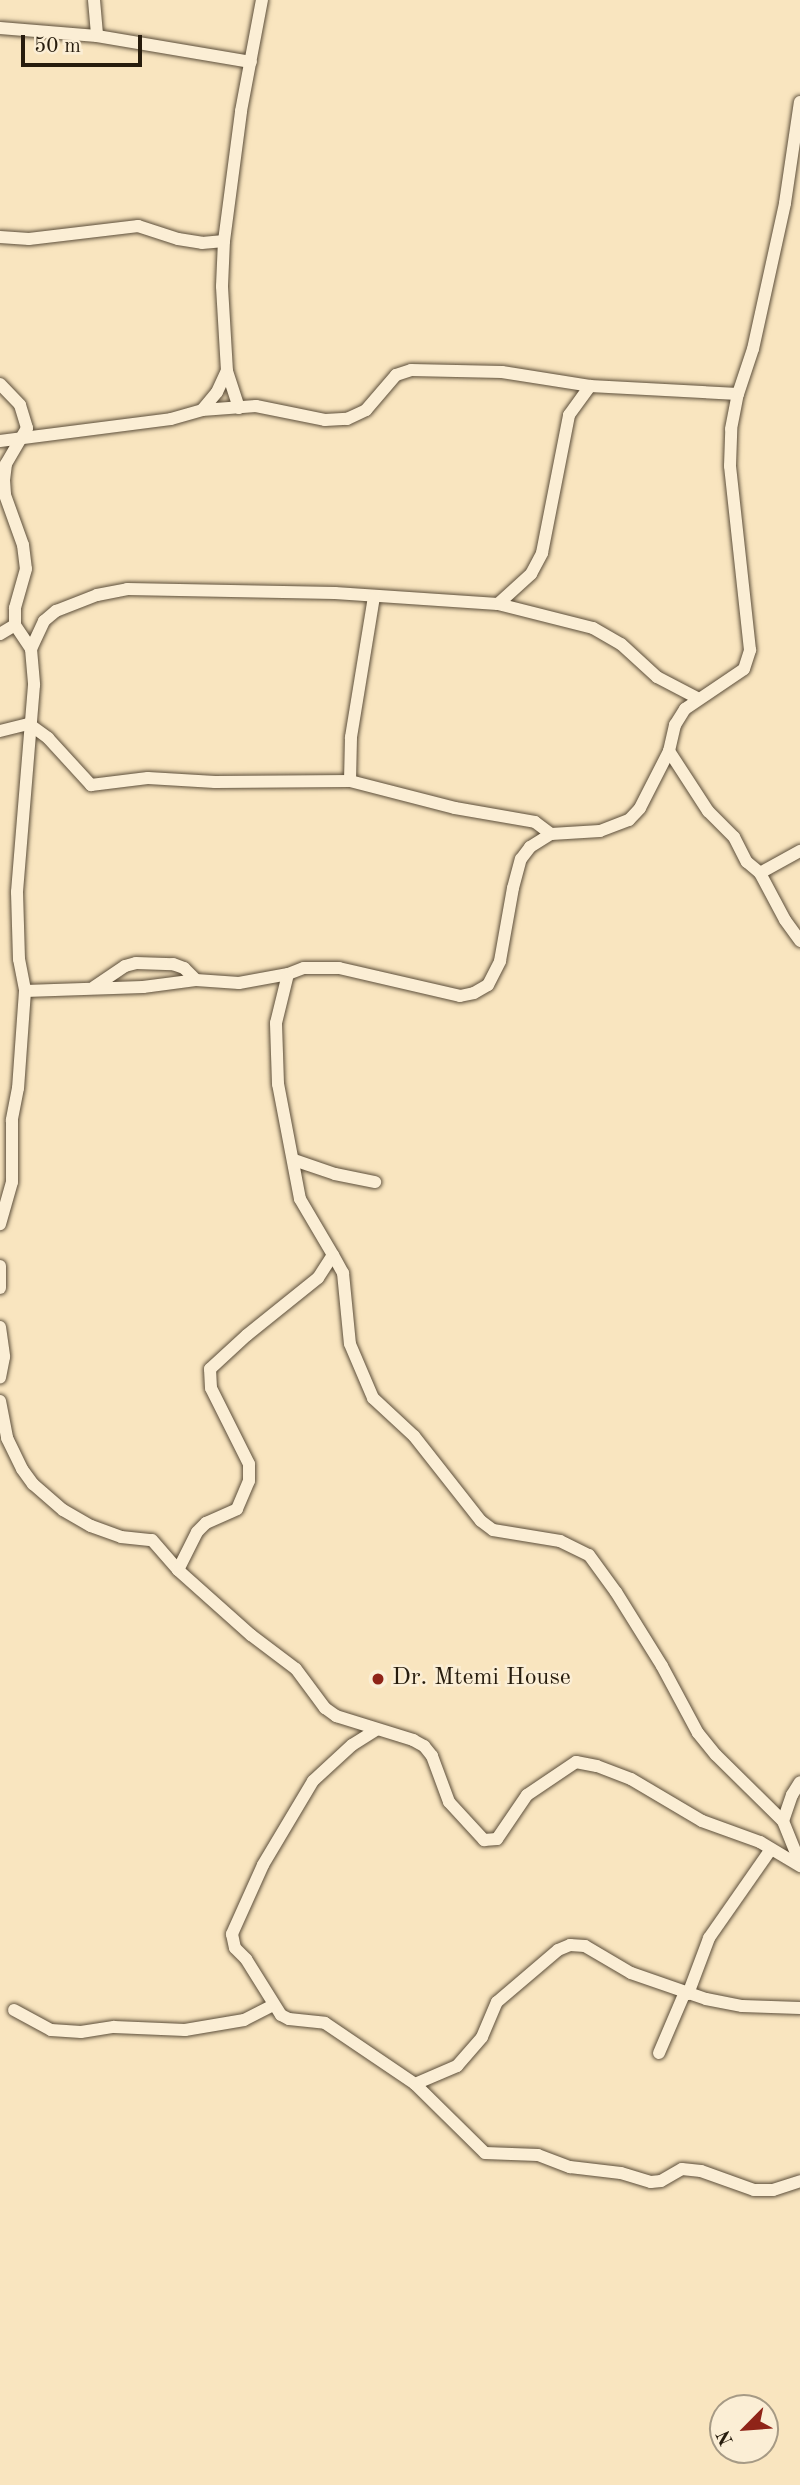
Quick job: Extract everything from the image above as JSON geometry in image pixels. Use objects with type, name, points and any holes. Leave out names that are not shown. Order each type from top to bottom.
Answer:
[{"type":"street","points":[[94,0],[97,36]]},
{"type":"street","points":[[239,408],[227,371],[222,286],[224,242],[241,111],[262,0]]},
{"type":"street","points":[[0,28],[97,36],[251,62]]},
{"type":"street","points":[[25,991],[143,987],[197,980],[239,983],[288,974],[304,968],[339,968],[460,996],[474,993],[488,985],[496,973],[521,859],[539,839],[551,834],[600,831],[629,820],[640,808],[669,751],[675,724],[685,709],[744,669],[750,650],[730,466],[731,429],[738,394],[753,349],[785,202],[800,102]]},
{"type":"street","points":[[0,237],[29,239],[138,226],[177,239],[202,243],[224,242]]},
{"type":"street","points":[[0,441],[142,424],[202,410],[256,406],[325,420],[347,419],[366,410],[396,375],[411,370],[502,372],[590,386],[738,394]]},
{"type":"street","points":[[202,410],[217,392],[227,371]]},
{"type":"street","points":[[0,384],[25,414],[27,428],[6,464],[4,480],[5,495],[23,545],[26,569],[15,608],[15,625],[31,649],[34,685],[29,724],[17,925],[25,991],[18,1088],[12,1121],[12,1182],[0,1224]]},
{"type":"street","points":[[498,604],[531,574],[542,553],[569,415],[590,386]]},
{"type":"street","points":[[31,649],[44,621],[56,611],[97,595],[127,589],[282,591],[498,604],[593,628],[621,643],[657,677],[699,699]]},
{"type":"street","points":[[350,781],[351,737],[374,597]]},
{"type":"street","points":[[0,634],[15,625]]},
{"type":"street","points":[[0,730],[29,724],[48,738],[91,785],[148,778],[215,782],[350,781],[454,808],[535,822],[551,834]]},
{"type":"street","points":[[669,751],[708,811],[734,837],[747,862],[760,873],[785,920],[800,941]]},
{"type":"street","points":[[760,873],[800,851]]},
{"type":"street","points":[[94,988],[125,966],[136,963],[173,964],[184,968],[197,980]]},
{"type":"street","points":[[288,974],[276,1023],[278,1084],[300,1199],[343,1273],[350,1344],[373,1398],[414,1436],[481,1521],[493,1530],[560,1541],[589,1555],[616,1592],[698,1733],[716,1755],[783,1821],[800,1865]]},
{"type":"street","points":[[293,1160],[335,1174],[375,1182]]},
{"type":"street","points":[[178,1570],[197,1532],[206,1523],[237,1508],[249,1481],[249,1464],[211,1388],[210,1369],[236,1344],[318,1278],[333,1255]]},
{"type":"street","points":[[0,1266],[0,1288]]},
{"type":"street","points":[[0,1327],[4,1357],[0,1378]]},
{"type":"street","points":[[0,1401],[6,1438],[33,1484],[63,1510],[91,1527],[121,1537],[152,1540],[178,1570],[251,1635],[296,1669],[325,1708],[336,1716],[425,1746],[432,1756],[449,1802],[484,1840],[497,1839],[527,1795],[576,1762],[597,1766],[631,1779],[702,1821],[771,1849],[800,1865]]},
{"type":"street","points":[[376,1730],[352,1745],[313,1781],[263,1865],[232,1934],[235,1948],[246,1959],[273,2005],[289,2019],[309,2020],[332,2027],[415,2084],[485,2153],[538,2155],[569,2166],[621,2173],[651,2182],[661,2182],[682,2169],[701,2171],[754,2190],[773,2190],[800,2181]]},
{"type":"street","points":[[783,1821],[792,1795],[800,1782]]},
{"type":"street","points":[[659,2053],[709,1938],[750,1874],[771,1849]]},
{"type":"street","points":[[415,2084],[457,2066],[482,2037],[497,2002],[564,1947],[585,1946],[631,1973],[686,1993],[742,2006],[800,2008]]},
{"type":"street","points":[[14,2010],[51,2030],[81,2032],[114,2027],[185,2030],[244,2020],[273,2005]]},
{"type":"place","name":"Dr. Mtemi House","points":[[378,1679]]}]
